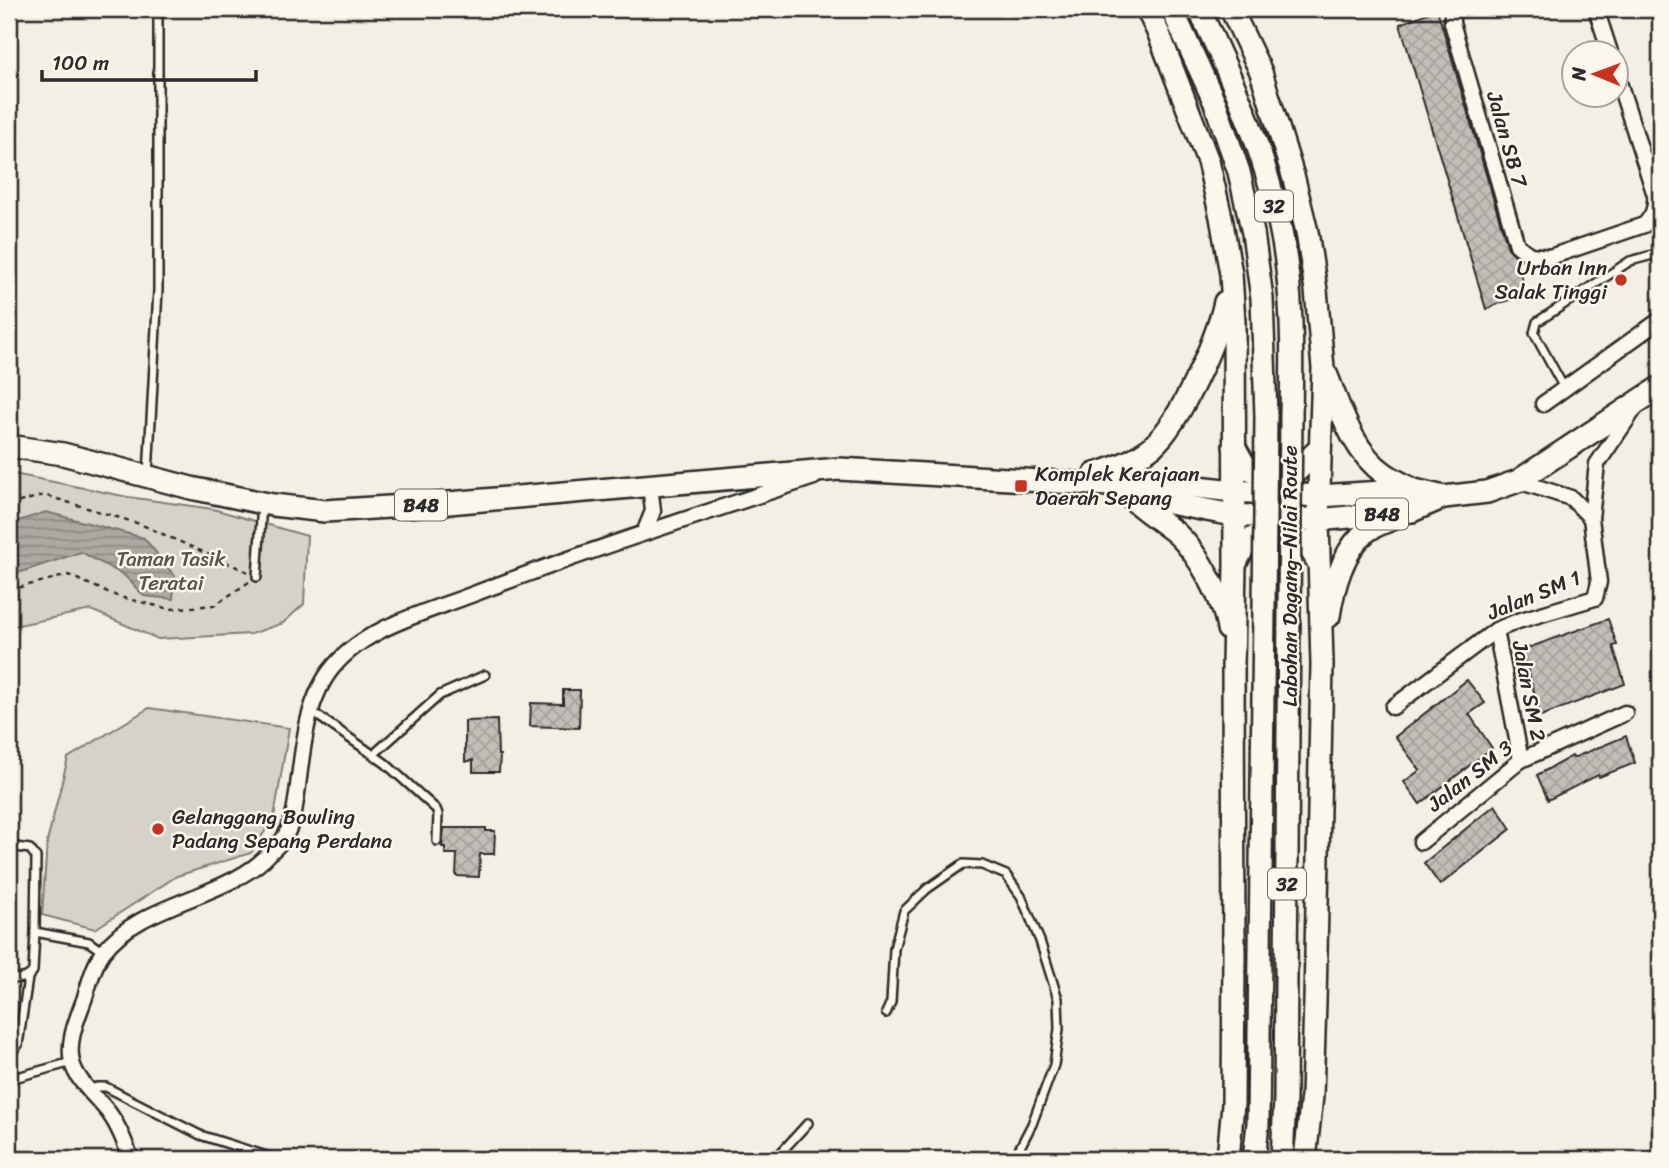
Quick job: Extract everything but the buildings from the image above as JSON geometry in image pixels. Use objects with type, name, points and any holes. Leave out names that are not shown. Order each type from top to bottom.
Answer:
[{"type":"main road","points":[[1147,9],[1208,161],[1231,274],[1234,322],[1235,565],[1234,1090],[1228,1159]]},
{"type":"main road","name":"Labohan Dagang–Nilai Route","points":[[1172,9],[1215,103],[1239,172],[1262,298],[1266,416],[1258,1125],[1254,1159]]},
{"type":"main road","name":"Labohan Dagang–Nilai Route","points":[[1199,9],[1237,87],[1270,186],[1286,260],[1293,334],[1285,1098],[1282,1159]]},
{"type":"main road","points":[[1231,9],[1261,72],[1294,179],[1307,232],[1316,290],[1323,368],[1318,520],[1322,664],[1312,1096],[1305,1159]]},
{"type":"main road","points":[[1073,481],[1117,468],[1155,444],[1173,420],[1204,362],[1220,325],[1231,274]]},
{"type":"main road","points":[[1322,664],[1332,598],[1350,550],[1367,531],[1413,500],[1361,450],[1344,419],[1323,368]]},
{"type":"main road","name":"B48","points":[[9,446],[25,446],[63,454],[191,488],[262,503],[325,511],[437,504],[839,469],[1073,481],[1233,516],[1318,520],[1413,500],[1487,492],[1518,481],[1660,387]]},
{"type":"main road","points":[[1233,443],[1244,464],[1254,472],[1276,476],[1297,471],[1320,449]]},
{"type":"main road","name":"B48","points":[[1118,490],[1128,479],[1233,491],[1413,500]]},
{"type":"main road","points":[[1118,490],[1177,534],[1195,555],[1214,586],[1227,623],[1233,665]]},
{"type":"main road","points":[[1235,565],[1246,542],[1264,533],[1277,532],[1289,532],[1306,542],[1319,564]]},
{"type":"street","name":"Jalan SB 7","points":[[1452,9],[1452,23],[1517,245],[1530,255],[1550,257],[1644,225],[1652,217],[1656,205],[1655,195],[1627,108]]},
{"type":"street","points":[[1596,9],[1605,38]]},
{"type":"street","points":[[1543,404],[1660,320]]},
{"type":"street","name":"Jalan SM 1","points":[[1394,708],[1496,630],[1595,598],[1599,582],[1591,518],[1597,464],[1641,399]]},
{"type":"street","points":[[131,1159],[116,1125],[72,1062],[72,1036],[94,972],[103,952],[119,937],[142,921],[240,876],[267,857],[286,835],[295,804],[311,711],[321,684],[335,664],[368,637],[504,582],[839,469]]},
{"type":"street","points":[[1518,481],[1571,498],[1591,518]]},
{"type":"street","points":[[644,533],[653,511],[650,485]]},
{"type":"street","name":"Jalan SM 2","points":[[1496,630],[1521,760]]},
{"type":"street","name":"Jalan SM 3","points":[[1421,842],[1521,760],[1625,713]]},
{"type":"lane","points":[[148,475],[158,290],[158,9]]},
{"type":"lane","points":[[1564,388],[1534,333],[1537,322],[1630,261],[1660,253]]},
{"type":"lane","points":[[257,576],[262,503]]},
{"type":"lane","points":[[373,755],[440,695],[485,676]]},
{"type":"lane","points":[[311,711],[373,755],[436,809],[437,841]]},
{"type":"lane","points":[[9,846],[30,849],[36,857],[33,971],[28,978],[18,1045],[9,1056]]},
{"type":"lane","points":[[886,1013],[891,1002],[894,949],[904,911],[927,888],[963,864],[982,864],[1006,875],[1021,896],[1040,940],[1058,999],[1059,1029],[1054,1065],[1032,1124],[1014,1159]]},
{"type":"lane","points":[[35,932],[89,942],[103,952]]},
{"type":"lane","points":[[9,979],[28,978]]},
{"type":"lane","points":[[9,1077],[72,1062]]},
{"type":"lane","points":[[90,1089],[106,1087],[200,1135],[276,1159]]},
{"type":"lane","points":[[775,1159],[808,1123]]},
{"type":"path","points":[[9,505],[44,495],[140,524],[257,576]]},
{"type":"path","points":[[9,590],[68,575],[119,597],[170,609],[215,605],[257,576]]},
{"type":"green space","name":"Taman Tasik Teratai","points":[[9,473],[128,497],[213,509],[307,536],[304,604],[283,623],[251,634],[158,639],[91,610],[9,627]]},
{"type":"green space","name":"Gelanggang Bowling Padang Sepang Perdana","points":[[149,708],[289,728],[274,817],[251,853],[177,876],[95,929],[42,915],[47,842],[68,758]]},
{"type":"shaded area","points":[[46,512],[144,538],[175,576],[173,599],[144,596],[124,575],[81,552],[9,576],[9,524]]},
{"type":"place","name":"Urban Inn Salak Tinggi","points":[[1621,280]]},
{"type":"place","name":"Komplek Kerajaan Daerah Sepang","points":[[1021,486]]},
{"type":"place","name":"Gelanggang Bowling Padang Sepang Perdana","points":[[158,829]]}]
